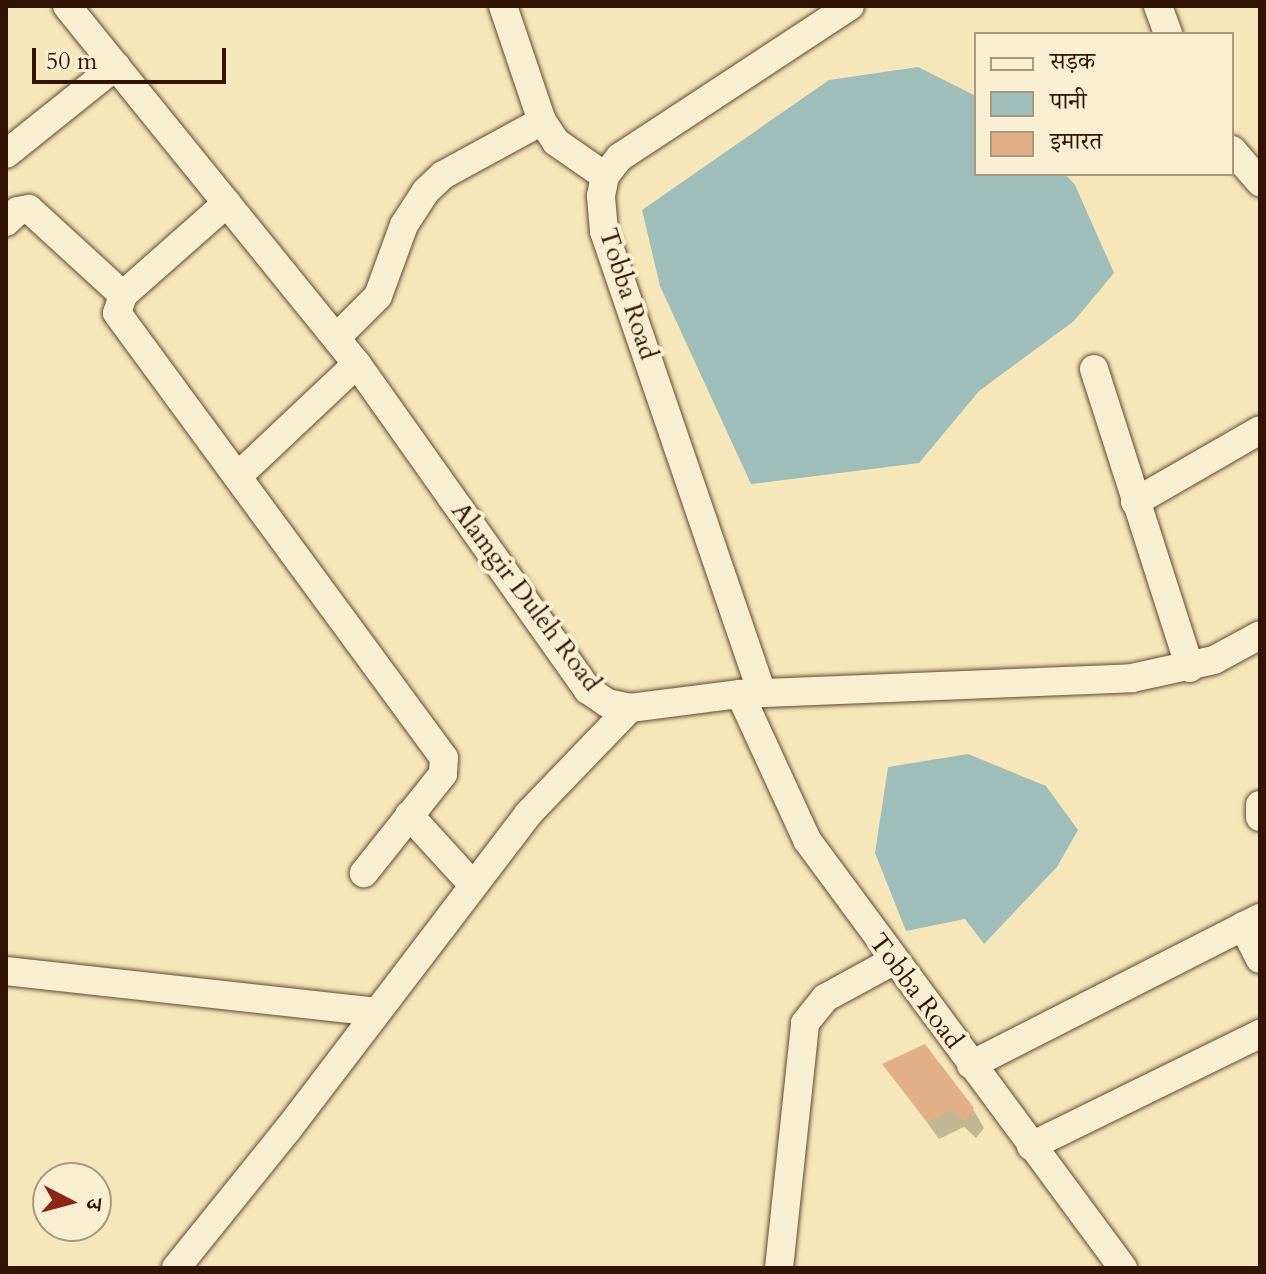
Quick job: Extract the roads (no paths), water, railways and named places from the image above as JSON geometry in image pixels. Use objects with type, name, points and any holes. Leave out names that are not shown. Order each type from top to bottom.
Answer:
[{"type":"street","name":"Alamgir Duleh Road","points":[[67,6],[357,364],[588,690],[607,703],[630,708],[751,694],[1132,678],[1190,668],[1260,635]]},
{"type":"street","points":[[503,6],[542,121],[556,142],[605,176],[620,157],[850,6]]},
{"type":"street","points":[[1158,6],[1167,32]]},
{"type":"street","points":[[6,154],[116,66]]},
{"type":"street","points":[[336,338],[378,296],[404,225],[426,191],[443,175],[542,121]]},
{"type":"street","points":[[1234,152],[1260,182]]},
{"type":"street","name":"Tobba Road","points":[[605,176],[604,231],[751,694],[807,840],[893,961],[1123,1268]]},
{"type":"street","points":[[227,203],[123,295],[117,313],[444,758],[443,774],[364,873]]},
{"type":"street","points":[[6,222],[18,211],[29,209],[123,295]]},
{"type":"street","points":[[238,476],[357,364]]},
{"type":"street","points":[[1094,369],[1190,668]]},
{"type":"street","points":[[1135,502],[1260,430]]},
{"type":"street","points":[[176,1268],[528,814],[630,708]]},
{"type":"street","points":[[1260,805],[1260,817]]},
{"type":"street","points":[[409,815],[473,885]]},
{"type":"street","points":[[971,1065],[1252,922],[1260,959]]},
{"type":"street","points":[[779,1268],[805,1023],[825,998],[893,961]]},
{"type":"street","points":[[6,971],[377,1012]]},
{"type":"street","points":[[1031,1146],[1260,1034]]},
{"type":"water","points":[[918,67],[974,95],[974,176],[1067,176],[1075,185],[1114,273],[1074,321],[979,391],[919,463],[751,484],[660,286],[642,210],[829,80]]},
{"type":"water","points":[[968,754],[1046,786],[1078,830],[1057,867],[984,944],[965,919],[906,931],[875,853],[888,767]]}]
